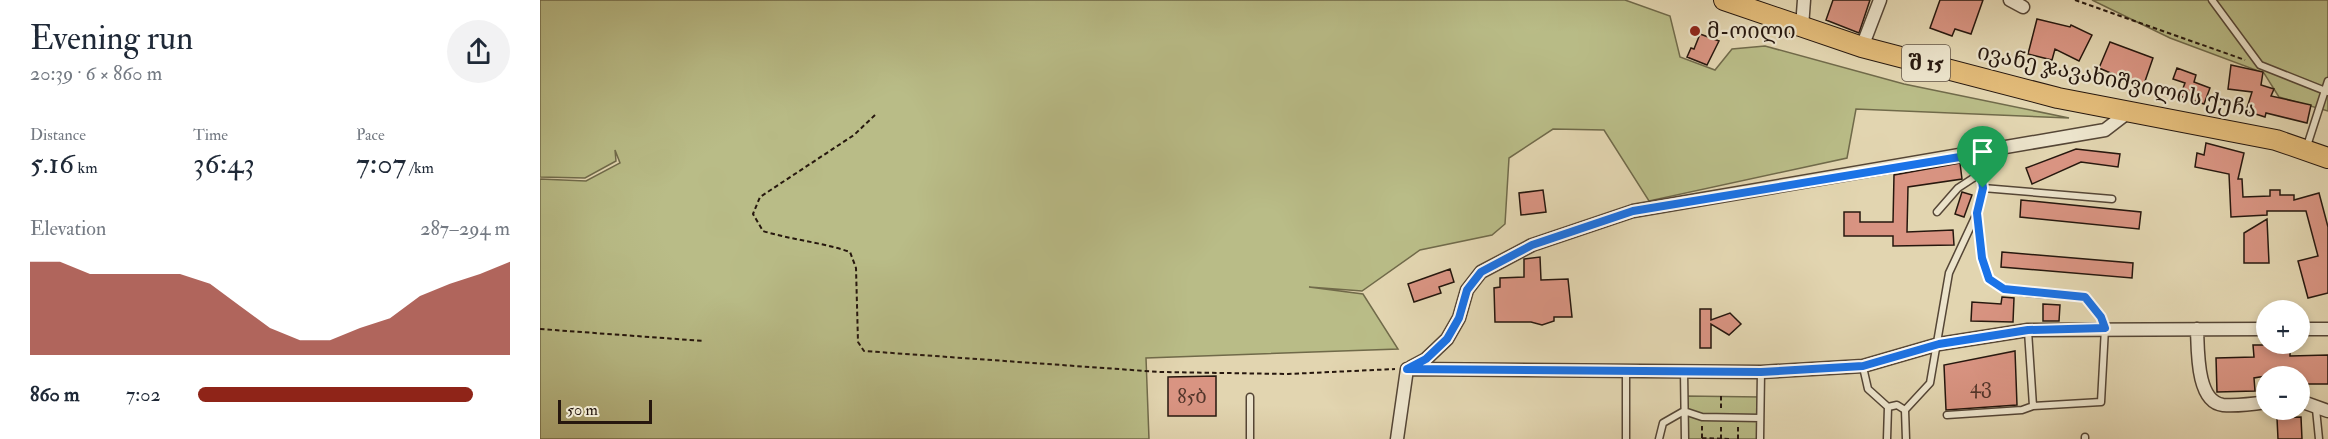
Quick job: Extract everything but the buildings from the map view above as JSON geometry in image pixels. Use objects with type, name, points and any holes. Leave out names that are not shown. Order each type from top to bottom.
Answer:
[{"type":"main road","name":"ივანე ჯავახიშვილის ქუჩა","points":[[1724,0],[1862,47],[2058,98],[2132,110],[2276,140],[2328,158]]},
{"type":"street","points":[[1802,27],[1804,0]]},
{"type":"street","points":[[1862,47],[1880,0]]},
{"type":"street","points":[[2010,0],[2023,7]]},
{"type":"street","points":[[1407,369],[1426,359],[1447,339],[1459,318],[1467,290],[1481,272],[1532,245],[1633,211],[1978,154],[2105,130],[2132,110]]},
{"type":"street","points":[[2197,329],[2200,376],[2209,397],[2221,405],[2256,403]]},
{"type":"street","points":[[1407,369],[1761,372],[1863,366],[1939,344],[2028,330],[2256,329]]},
{"type":"street","points":[[2310,329],[2328,329]]},
{"type":"street","points":[[1397,439],[1407,369]]},
{"type":"lane","points":[[2212,0],[2260,65],[2326,91]]},
{"type":"lane","points":[[2306,149],[2328,81]]},
{"type":"lane","points":[[1906,439],[1905,410],[1930,382],[1939,344],[1949,273],[1977,213],[1983,188],[1978,154]]},
{"type":"lane","points":[[1937,212],[1958,188],[1981,173]]},
{"type":"lane","points":[[1983,188],[2112,199]]},
{"type":"lane","points":[[1947,415],[2100,402],[2105,328],[2101,317],[2085,297],[2004,289],[1989,279],[1982,258],[1977,213]]},
{"type":"lane","points":[[2028,330],[2033,406]]},
{"type":"lane","points":[[1863,366],[1868,389],[1888,407],[1887,439]]},
{"type":"lane","points":[[1626,371],[1626,439]]},
{"type":"lane","points":[[1684,372],[1685,439]]},
{"type":"lane","points":[[1760,439],[1761,372]]},
{"type":"lane","points":[[1250,397],[1250,439]]},
{"type":"lane","points":[[1888,407],[1897,405],[1905,410]]},
{"type":"lane","points":[[2319,439],[2322,410]]},
{"type":"lane","points":[[1659,439],[1663,423],[1673,415],[1684,411],[1702,417],[1760,418]]},
{"type":"path","points":[[2075,0],[2260,65]]},
{"type":"path","points":[[874,116],[854,135],[760,197],[753,214],[763,231],[790,240],[826,244],[850,252],[856,268],[858,342],[864,351],[1160,372],[1288,374],[1407,369]]},
{"type":"path","points":[[540,329],[704,341]]},
{"type":"path","points":[[1702,417],[1702,439],[1730,439]]},
{"type":"path","points":[[1738,418],[1738,439]]},
{"type":"green space","points":[[540,0],[1625,0],[1670,16],[1680,57],[1715,70],[1732,49],[1765,46],[1904,84],[2069,118],[1856,109],[1847,158],[1649,201],[1604,130],[1553,129],[1509,158],[1505,224],[1492,235],[1420,250],[1362,291],[1309,287],[1363,294],[1398,349],[1146,358],[1149,439],[540,439],[540,179],[586,181],[620,163],[615,150],[616,161],[585,178],[540,177]]},
{"type":"green space","points":[[2092,0],[2328,0],[2328,111],[2279,97],[2264,73],[2170,38]]},
{"type":"green space","points":[[1685,396],[1761,397],[1760,439],[1685,439]]},
{"type":"place","name":"მ-ოილი","points":[[1695,31]]},
{"type":"route","points":[[1978,154],[1983,188],[1977,213],[1982,258],[1989,279],[2004,289],[2085,297],[2101,317],[2105,328],[2028,330],[1939,344],[1863,366],[1761,372],[1407,369],[1426,359],[1447,339],[1459,318],[1467,290],[1481,272],[1532,245],[1633,211],[1978,154]]}]
